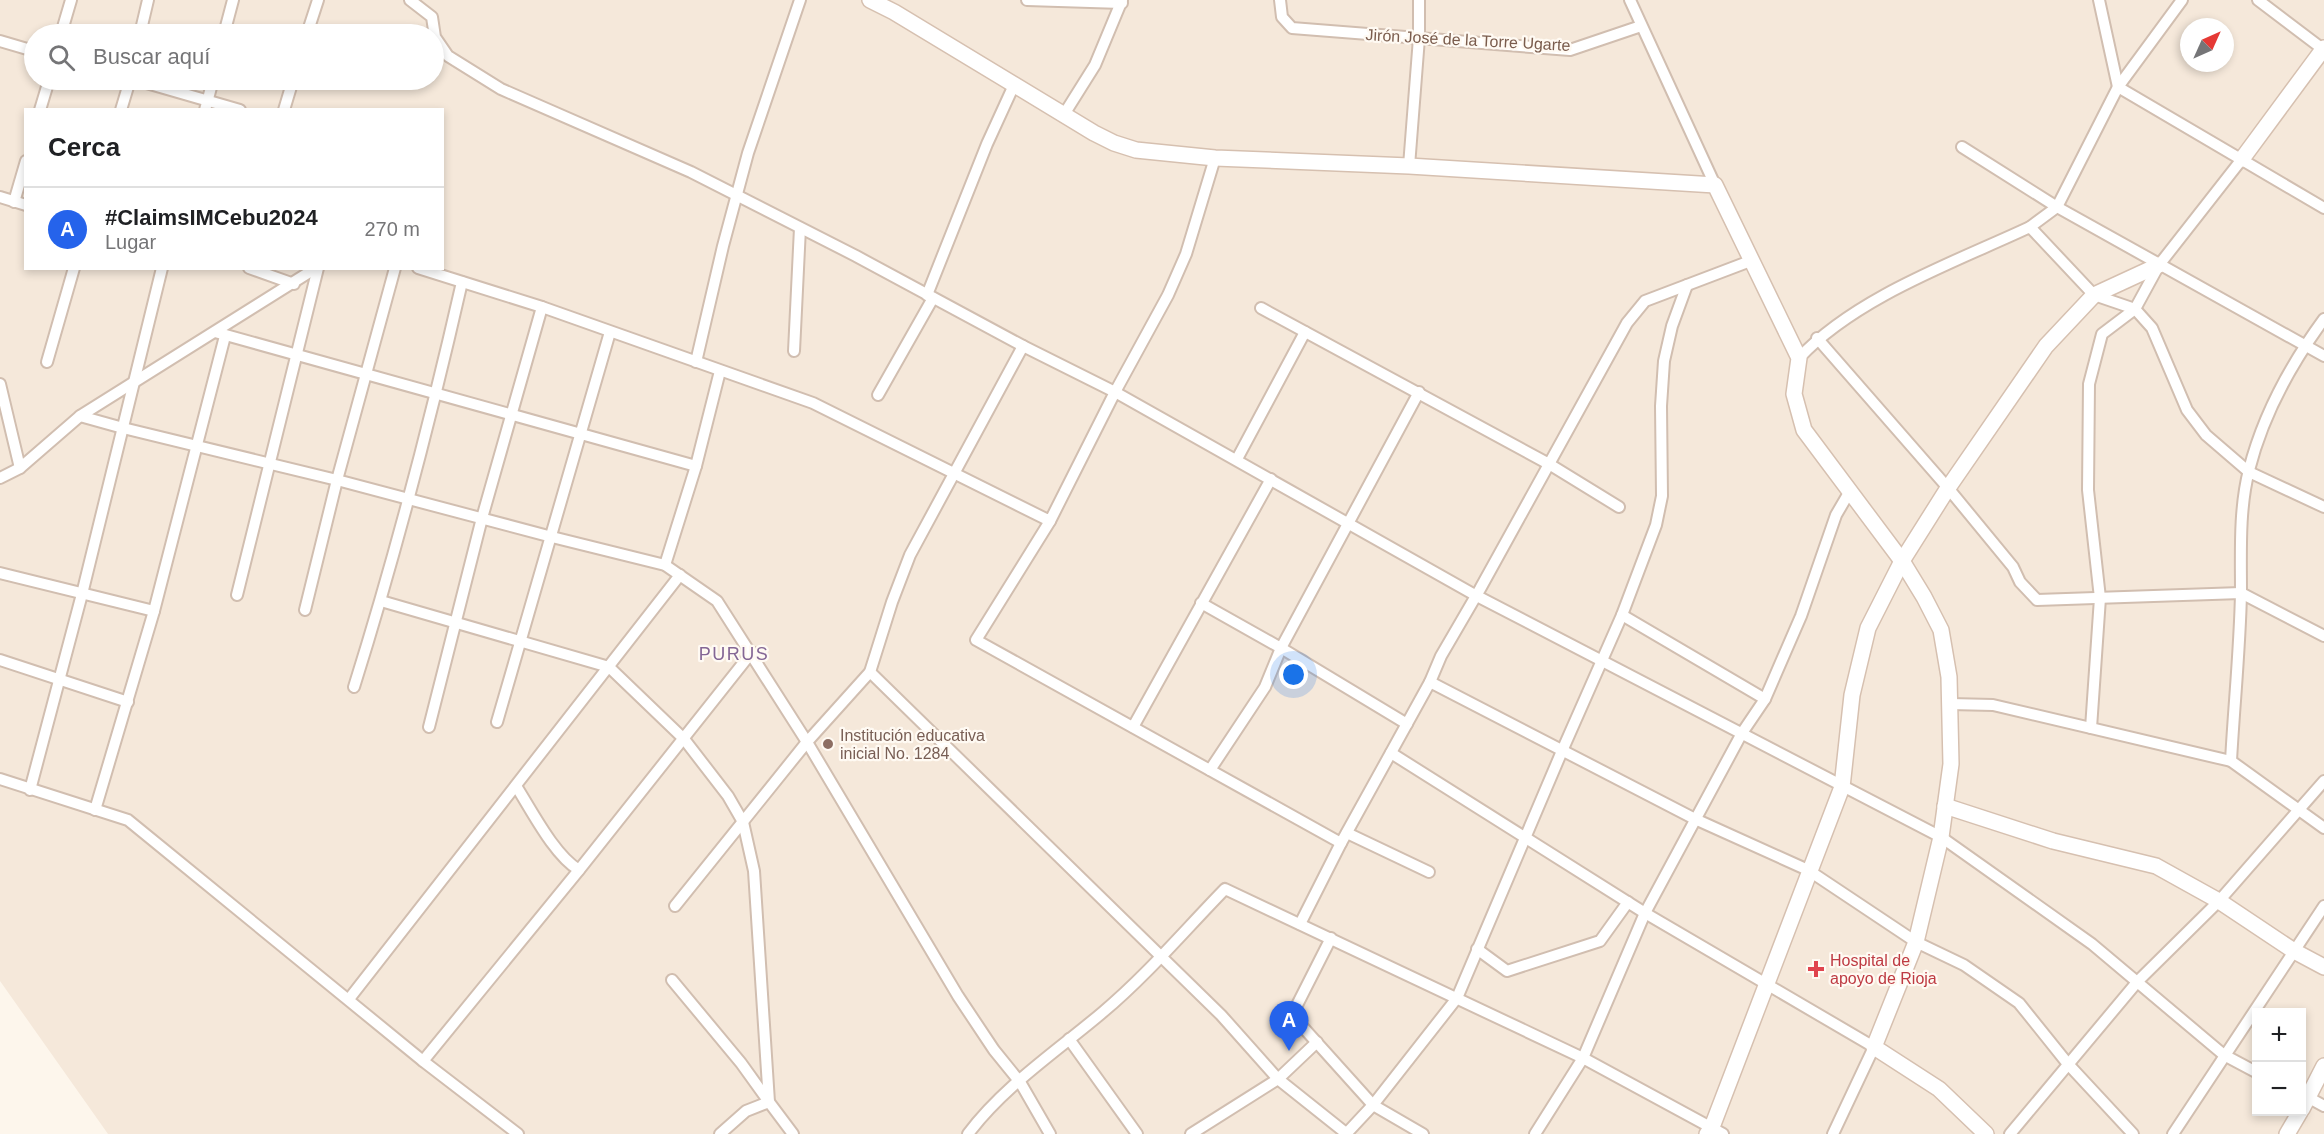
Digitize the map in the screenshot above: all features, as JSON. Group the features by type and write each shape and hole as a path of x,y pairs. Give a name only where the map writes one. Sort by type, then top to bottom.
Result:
{"street":[{"path":"64,24 71,0"},
{"path":"142,24 148,0"},
{"path":"227,24 233,0"},
{"path":"311,24 318,0"},
{"path":"410,0 432,17 433,24"},
{"path":"696,362 748,153 800,0"},
{"path":"870,0 894,12 1064,116 1114,143 1136,150 1215,158 1409,166 1715,184"},
{"path":"1027,0 1122,2 1095,65 1064,116"},
{"name":"Jirón José de la Torre Ugarte","path":"1280,0 1281,17 1292,28 1570,50 1641,26"},
{"path":"1409,166 1419,38 1419,0"},
{"path":"1630,0 1799,358 1794,394 1804,430 1902,561 1941,630 1949,677 1951,764 1941,837 1916,942 1874,1047 1833,1134"},
{"path":"2098,0 2118,87 2324,208"},
{"path":"1799,358 1817,338 1877,298 2030,227 2057,207 2118,87 2182,0"},
{"path":"2091,728 2100,598 2088,490 2089,384 2102,334 2135,309 2159,265 2324,49 2258,0"},
{"path":"0,41 24,48"},
{"path":"444,50 448,56 471,72 501,89 691,172 1115,392 1475,595 1941,837 2092,944 2224,1055 2252,1070"},
{"path":"878,395 930,296 987,144 1014,85"},
{"path":"41,108 46,90"},
{"path":"122,108 127,90"},
{"path":"164,90 206,105 226,108"},
{"path":"206,105 210,90"},
{"path":"285,108 290,90"},
{"path":"1962,147 2057,207 2324,356"},
{"path":"1215,158 1186,254 1156,320 1115,392 1050,520 976,640 1210,770 1344,838 1430,872"},
{"path":"14,202 24,168"},
{"path":"0,196 24,204"},
{"path":"2030,227 2094,295 2135,309 2152,328 2187,410 2206,435 2249,471 2324,507"},
{"path":"794,351 800,228"},
{"path":"1300,924 1344,838 1430,682 1441,656 1627,322 1646,301 1753,260"},
{"path":"968,1134 981,1117 1104,1011 1225,889 1582,1058 1714,1132 1765,985 1842,786 1852,694 1868,628 1902,561 1948,488 2046,345 2094,295 2159,265"},
{"path":"47,362 73,270"},
{"path":"30,790 82,594 162,270"},
{"path":"255,270 294,284"},
{"path":"0,478 20,468 80,416 135,381 220,334 314,270"},
{"path":"237,595 317,270"},
{"path":"305,610 337,480 394,270"},
{"path":"424,270 542,308 813,404 1050,520"},
{"path":"354,687 409,499 462,282"},
{"path":"870,672 1161,955 1221,1015 1278,1079 1346,1134 1373,1105 1457,998 1622,615 1656,525 1662,496 1661,406 1664,361 1672,326 1687,285"},
{"path":"429,727 483,518 542,308"},
{"path":"1261,308 1549,464 1620,507"},
{"path":"2231,761 2241,593 2240,541 2249,471 2264,421 2305,345 2324,319"},
{"path":"1237,459 1305,332"},
{"path":"497,722 610,333"},
{"path":"220,334 696,466"},
{"path":"95,810 154,611 196,447 220,334"},
{"path":"1817,338 1948,488 2013,567 2020,582 2037,600 2241,593 2324,636"},
{"path":"675,906 807,742 870,672 892,602 910,555 1023,346"},
{"path":"665,565 696,466 720,371"},
{"path":"0,384 20,468"},
{"path":"1210,770 1264,687 1281,648 1419,392"},
{"path":"80,416 665,565 717,601 752,652 807,742 958,996 994,1050 1020,1082 1050,1134"},
{"path":"1133,727 1271,479"},
{"path":"1535,1134 1582,1058 1645,914 1742,733 1765,699 1801,616 1836,515 1850,491"},
{"path":"0,573 154,611"},
{"path":"349,999 680,575"},
{"path":"381,601 609,667 684,739 728,795 743,822 754,871 769,1102"},
{"path":"1201,603 1407,724"},
{"path":"1622,615 1765,699"},
{"path":"423,1061 579,870 752,652"},
{"path":"0,660 128,702"},
{"path":"1430,682 1695,819 1808,870 1916,942 1964,965 2019,1003 2068,1064 2133,1134"},
{"path":"1950,704 1993,705 2231,761 2324,828"},
{"path":"1391,753 1645,914 1874,1047 1939,1089 1986,1134"},
{"path":"0,779 128,820 423,1061 518,1134"},
{"path":"2010,1134 2138,981 2219,901 2324,781"},
{"path":"516,786 550,838 571,865 579,870"},
{"path":"1945,806 2053,841 2156,866 2219,901 2294,951 2324,967"},
{"path":"1478,950 1507,971 1600,941 1628,902"},
{"path":"2173,1134 2324,906"},
{"path":"1331,938 1292,1015 1373,1105 1423,1134"},
{"path":"672,980 741,1063 793,1134"},
{"path":"1069,1039 1137,1134"},
{"path":"1191,1134 1278,1079 1317,1042"},
{"path":"2306,1098 2324,1066"},
{"path":"720,1134 746,1111 769,1102"},
{"path":"2306,1103 2324,1106"},
{"path":"2287,1134 2296,1116"}],"shaded area":[{"path":"0,0 2324,0 2324,1134 108,1134 0,981"}],"place":[{"name":"Institución educativa inicial No. 1284","path":"828,744"},
{"name":"Hospital de apoyo de Rioja","path":"1816,969"},
{"name":"#ClaimsIMCebu2024","path":"1289,1051"}],"district":[{"name":"PURUS","path":"734,654"}]}
